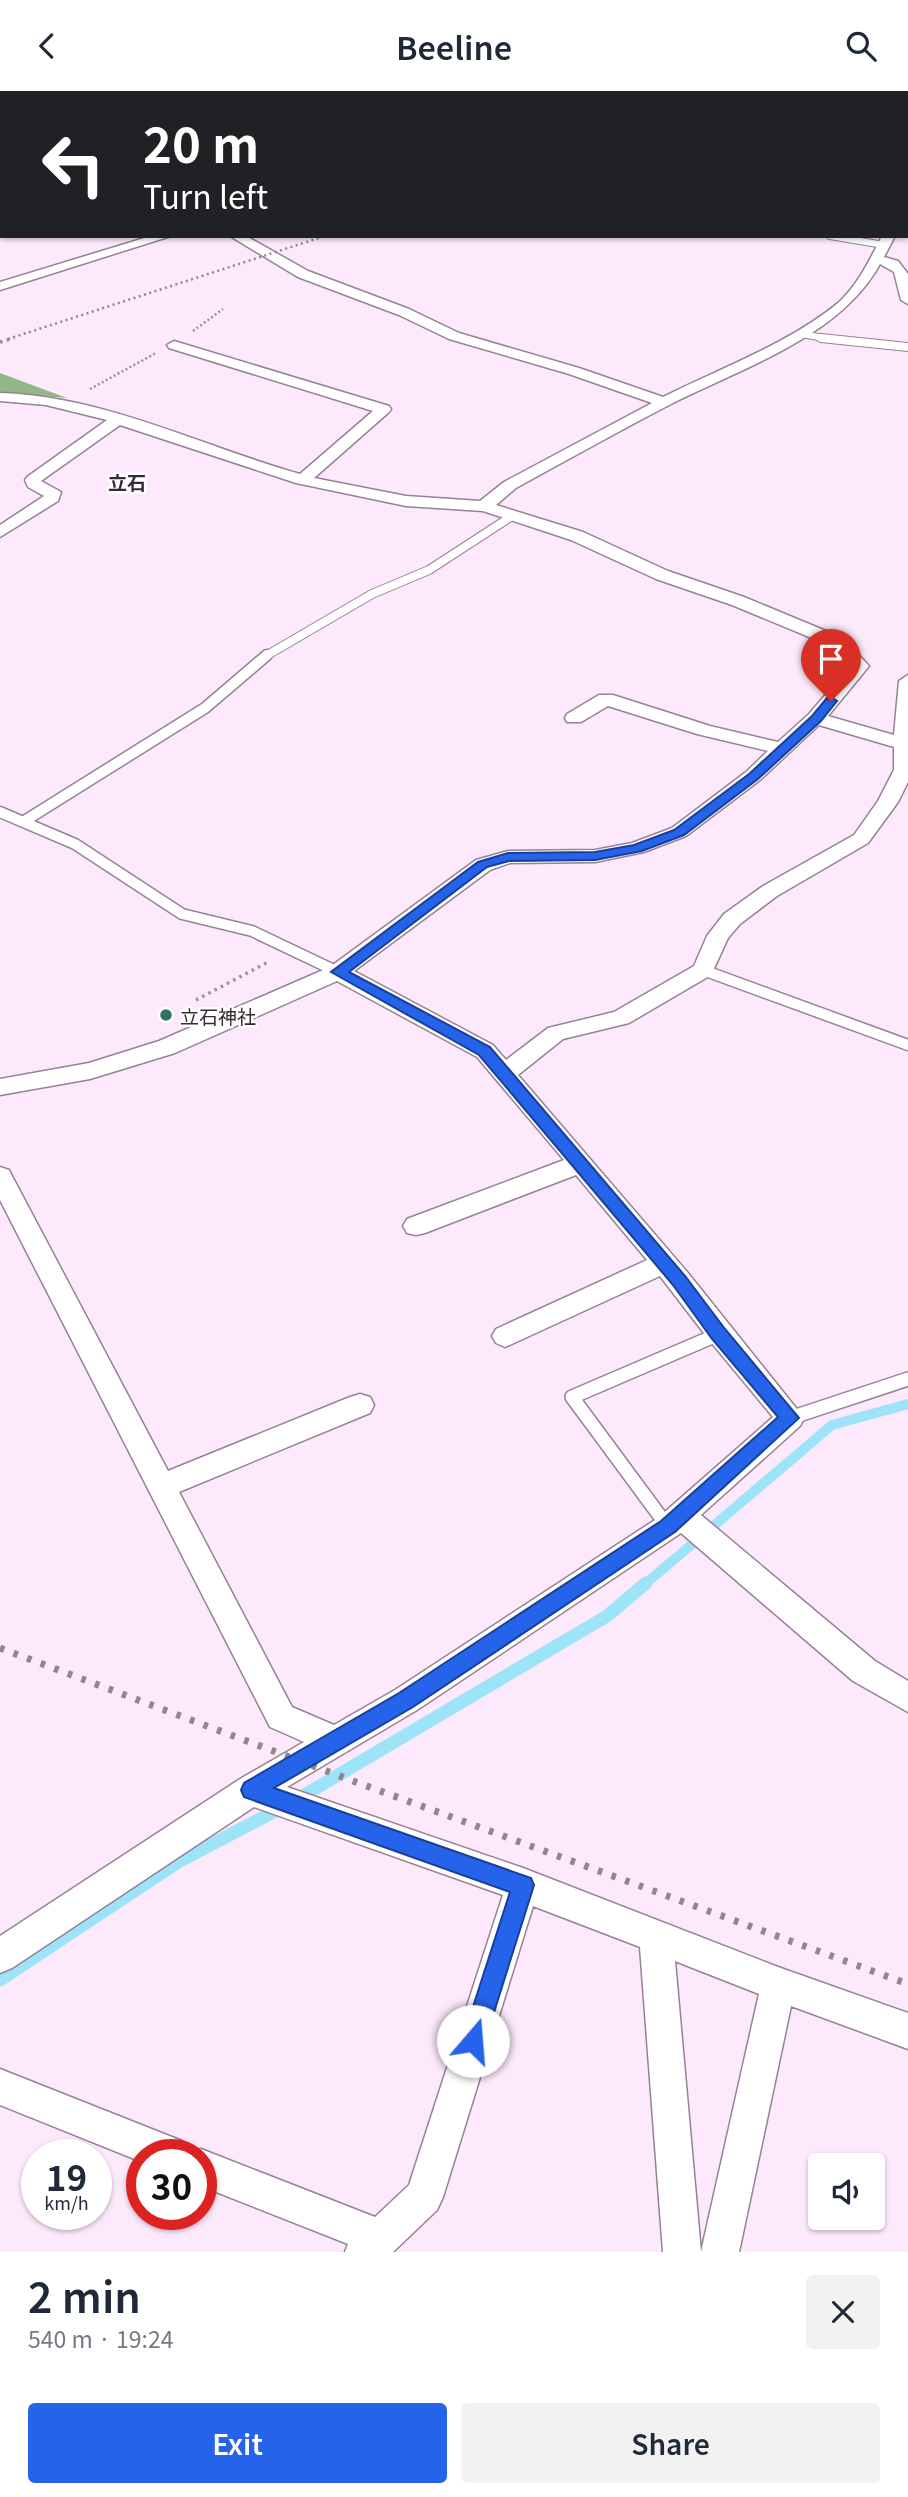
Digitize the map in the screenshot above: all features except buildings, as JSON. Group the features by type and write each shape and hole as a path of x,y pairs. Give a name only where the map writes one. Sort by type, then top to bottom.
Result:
{"street":[{"path":"0,286 157,238"},
{"path":"240,238 303,274 380,303 454,336 664,402"},
{"path":"484,506 510,485 664,402 802,334 843,305 863,283 884,247 899,267 908,300"},
{"path":"174,345 384,409 302,480"},
{"path":"0,397 30,397 65,404 302,480 362,496 484,506 577,536 662,575 738,601 837,642 860,666 816,718 753,776 679,832 637,848 595,856 508,857 483,865 338,972 167,1047 90,1071 0,1087"},
{"path":"0,532 52,498 53,492 34,484 33,480 118,419"},
{"path":"504,1074 556,1033 621,1018 703,970 718,936 733,919 770,891 861,839 888,802 904,770 908,681"},
{"path":"573,718 606,699 704,730 782,749"},
{"path":"816,718 905,744"},
{"path":"0,1956 251,1790 406,1700 675,1522 790,1418 719,1334 664,1263 485,1051 338,972"},
{"path":"416,1226 579,1164"},
{"path":"0,1176 281,1717 334,1740"},
{"path":"506,1336 664,1263"},
{"path":"161,1487 360,1405"},
{"path":"675,1522 864,1671 908,1698"},
{"path":"251,1790 523,1885 778,1984 908,2031"},
{"path":"217,2174 373,2245 424,2197 523,1885"},
{"path":"656,1937 682,2252"},
{"path":"720,2252 778,1984"},
{"path":"0,2087 131,2139"}],"lane":[{"path":"840,238 884,247"},
{"path":"802,334 847,342 908,347"},
{"path":"26,820 205,708 265,656 372,594 429,570 512,516"},
{"path":"0,812 26,820 75,844 182,915 253,931 338,972"},
{"path":"703,970 908,1045"},
{"path":"675,1522 572,1397 719,1334"},
{"path":"790,1418 908,1379"}],"path":[{"path":"65,404 174,345 223,309"},
{"path":"196,1000 291,950"}],"green space":[{"path":"0,373 67,398 0,393"}],"waterway":[{"path":"644,1585 832,1425 908,1404"},
{"path":"296,1800 607,1616 646,1583"},
{"path":"0,1980 178,1862 283,1807"}],"railway":[{"path":"8,339 319,238"},
{"path":"0,342 14,338"},
{"path":"0,1648 353,1781 908,1984"}],"place":[{"name":"立石神社","path":"166,1015"}],"district":[{"name":"立石","path":"127,481"}],"route":[{"path":"473,2041 523,1885 251,1790 406,1700 668,1527 790,1418 719,1334 679,1280 485,1051 338,972 483,865 508,857 595,856 637,848 679,832 753,776 831,701"}]}
